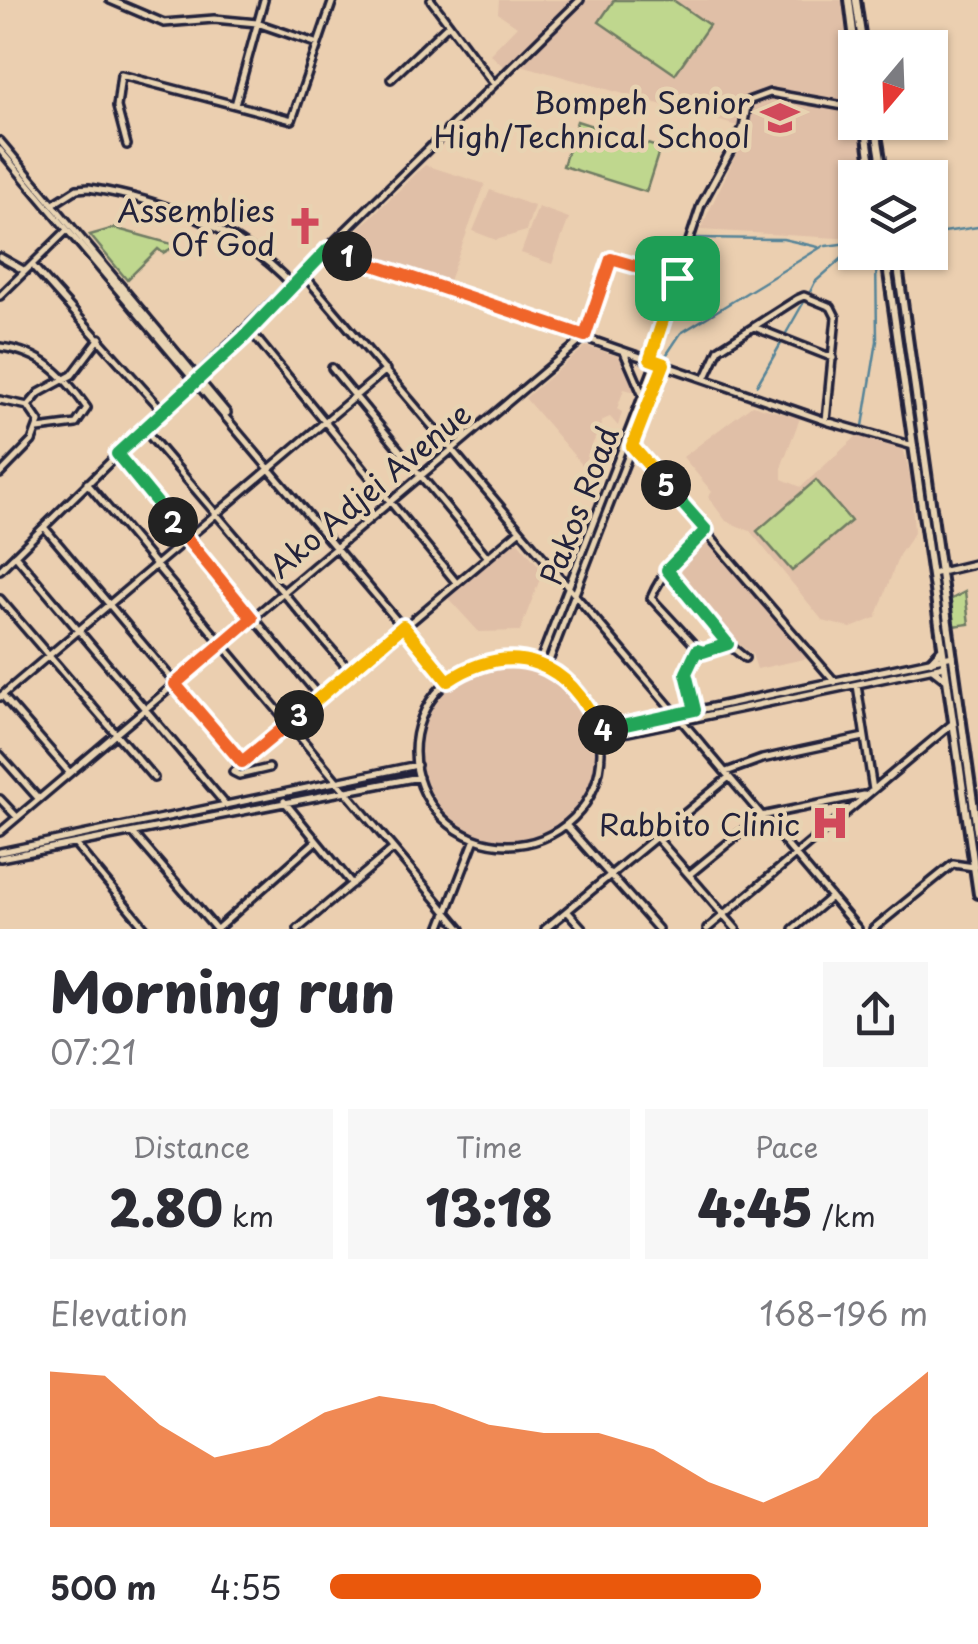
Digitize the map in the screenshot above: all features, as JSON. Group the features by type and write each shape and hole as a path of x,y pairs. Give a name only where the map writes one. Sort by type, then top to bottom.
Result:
{"main road":[{"path":"852,0 856,30"},
{"path":"888,270 943,648 978,838"},
{"path":"899,270 953,656 948,663 948,680 978,894"},
{"path":"943,648 932,665 948,680"}],"street":[{"path":"110,0 164,23 214,19 257,24 318,44"},
{"path":"235,105 264,0"},
{"path":"126,145 117,107 120,74 292,120 332,0"},
{"path":"431,0 494,84"},
{"path":"0,570 580,0"},
{"path":"391,80 448,24"},
{"name":"Pakos Road","path":"539,663 643,396 702,205 744,128 748,101 770,93 838,105"},
{"path":"0,141 196,378"},
{"path":"1,153 228,415 448,681"},
{"path":"55,203 77,189 89,188 173,210 252,246 293,286"},
{"path":"0,296 68,230"},
{"path":"328,249 826,420 913,446"},
{"path":"0,257 25,272"},
{"path":"585,336 611,259 677,278"},
{"path":"32,265 162,410"},
{"path":"304,275 858,929"},
{"path":"706,377 719,348 797,299 809,298 834,311 826,420"},
{"path":"754,327 832,358"},
{"path":"248,329 456,581"},
{"name":"Ako Adjei Avenue","path":"0,832 585,336"},
{"path":"28,406 39,393 66,378 100,338"},
{"path":"0,348 34,355 66,378 87,412 66,427 38,429 0,474"},
{"path":"622,349 643,396"},
{"name":"Pakos Road","path":"547,666 664,364"},
{"path":"332,368 487,556"},
{"path":"69,772 1,695 386,370"},
{"path":"0,400 28,406 36,416 38,429"},
{"path":"143,428 350,671"},
{"path":"632,446 835,682"},
{"path":"117,454 319,696"},
{"path":"87,484 461,929"},
{"path":"44,528 242,762"},
{"path":"269,768 235,774 242,762 319,696 520,530"},
{"path":"706,530 667,570 651,598 697,650 703,652 728,644"},
{"path":"15,555 226,805"},
{"path":"932,574 978,563"},
{"path":"667,570 728,644 745,658"},
{"path":"0,599 154,778"},
{"path":"569,610 587,610"},
{"path":"695,710 686,673 697,650"},
{"path":"483,663 547,666 570,683 588,705 599,734 596,783 584,806 566,825 522,844 475,838 444,818 419,777 420,722 448,681 483,663"},
{"path":"599,734 675,714 948,663"},
{"path":"599,734 857,686 932,665"},
{"path":"857,686 870,792"},
{"path":"707,929 953,722"},
{"path":"545,929 728,775 762,759 864,736"},
{"path":"0,756 38,798"},
{"path":"0,855 75,844 284,801 417,764"},
{"path":"0,855 226,805 419,777"},
{"path":"690,874 761,816 870,792"},
{"path":"0,799 16,817"},
{"path":"284,801 352,884"},
{"path":"566,825 658,929"},
{"path":"146,843 152,827"},
{"path":"131,832 146,843 216,929 316,841"},
{"path":"656,837 736,929"},
{"path":"440,929 475,838"},
{"path":"75,844 146,929"},
{"path":"298,929 393,850"},
{"path":"873,929 953,864 974,867"},
{"path":"792,929 831,897"},
{"path":"567,911 583,929"}],"shaded area":[{"path":"499,0 571,0 505,68 490,54 517,26 498,13"},
{"name":"Bompeh Senior High/Technical School","path":"586,0 845,0 849,30 838,30 838,140 865,140 867,160 838,160 838,238 700,230 748,129 521,65"},
{"path":"425,165 485,184 447,286 352,252 345,242"},
{"path":"490,190 534,206 526,231 496,240 473,231"},
{"path":"538,207 569,218 552,264 521,253"},
{"path":"586,346 624,358 638,382 636,392 624,389 617,409 622,412 618,426 610,417 603,420 583,466 525,398"},
{"path":"752,405 800,418 782,465 782,479 801,487 858,435 903,448 911,479 914,533 899,555 876,618 851,628 823,621 750,531 726,521 708,497 712,492 683,457"},
{"path":"515,538 543,571 520,631 479,632 447,597"},
{"path":"709,538 814,657 757,669 752,654 736,642 677,566"},
{"path":"509,664 543,671 571,690 590,718 597,752 590,786 571,814 543,833 509,840 475,833 447,814 428,786 421,752 428,718 447,690 475,671"}],"green space":[{"path":"614,0 673,0 709,25 675,74 599,22"},
{"path":"577,121 660,148 646,192 563,166"},
{"path":"114,228 179,246 181,256 172,248 163,253 158,249 127,280 90,235"},
{"path":"816,480 851,521 792,571 757,531"},
{"path":"965,592 969,624 952,626 948,601"}],"waterway":[{"path":"948,231 978,227"},
{"path":"695,238 783,239 818,247"},
{"path":"826,246 838,244"},
{"path":"665,357 681,333 823,246"},
{"path":"809,294 815,282 838,262"},
{"path":"863,426 877,341 876,270"},
{"path":"785,335 805,300"},
{"path":"757,385 783,340"}],"place":[{"name":"Bompeh Senior High/Technical School","path":"780,118"},
{"name":"Assemblies Of God","path":"305,226"},
{"name":"Rabbito Clinic","path":"830,823"}],"route":[{"path":"328,249 585,336 611,259 677,278 650,359 664,364 632,446 706,530 667,570 728,644 703,652 697,650 686,673 695,710 599,731 588,705 570,683 547,666 504,660 483,663 448,681 403,626 242,762 175,684 252,618 117,454 243,338 328,249"}]}
